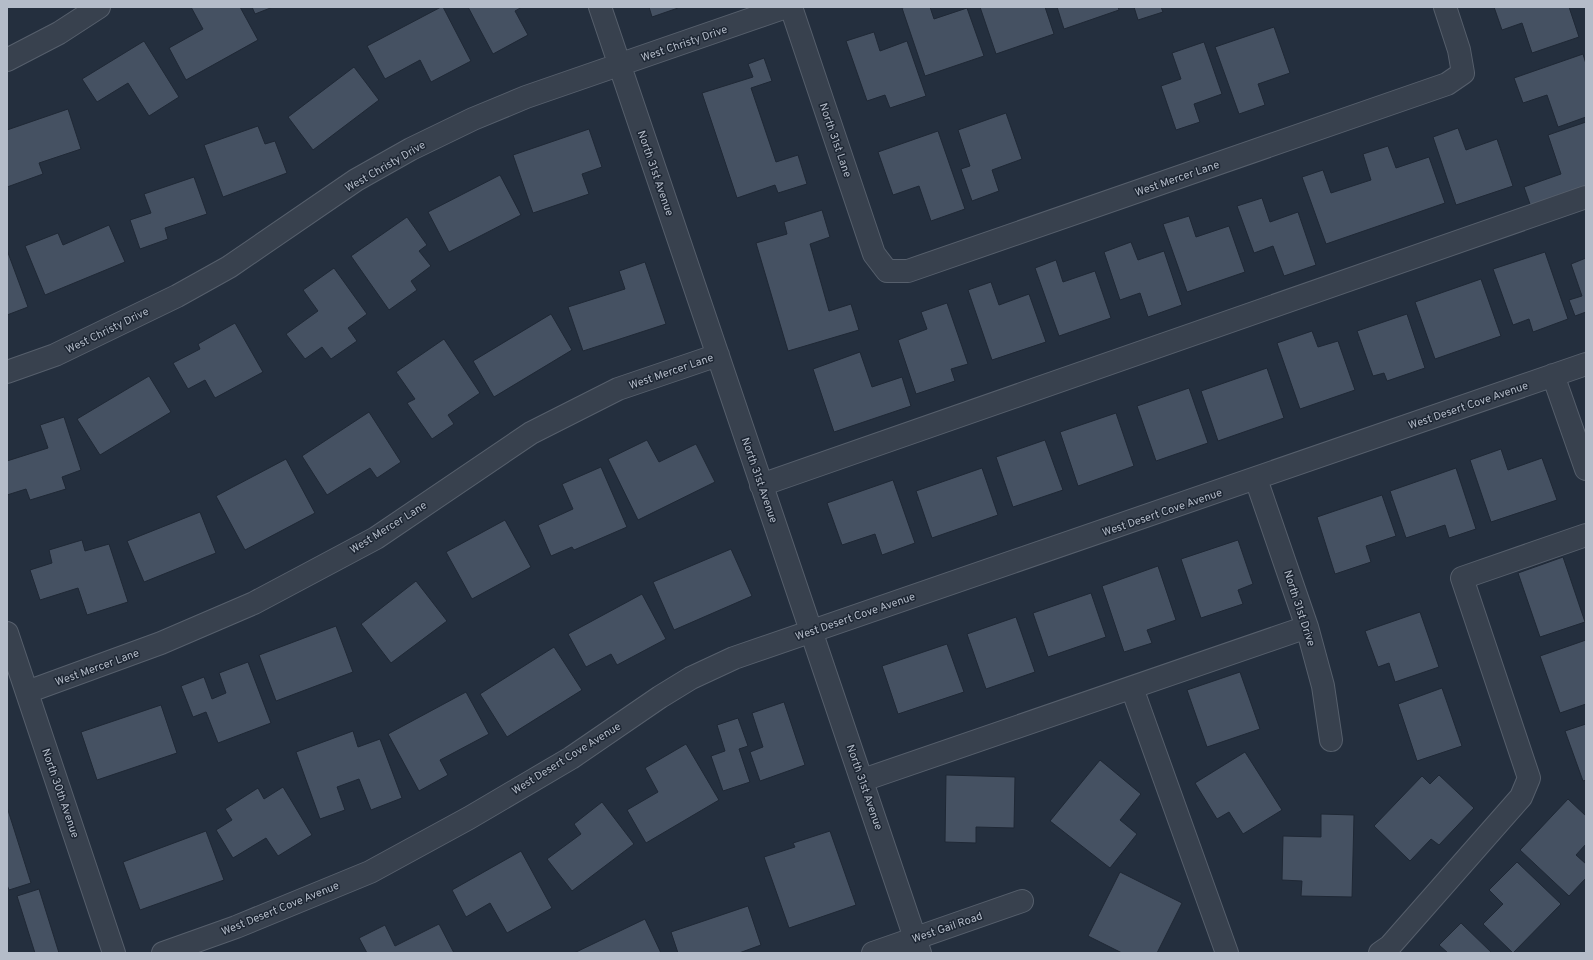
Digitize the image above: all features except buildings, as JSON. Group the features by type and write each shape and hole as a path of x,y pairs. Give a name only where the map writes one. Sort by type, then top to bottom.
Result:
{"street":[{"path":"7,60 59,33 99,7"},
{"name":"North 31st Avenue","path":"600,7 918,946"},
{"name":"West Christy Drive","path":"7,372 55,355 177,296 229,267 356,180 411,149 526,97 786,7"},
{"name":"North 31st Lane","path":"791,7 874,254 886,271"},
{"name":"West Mercer Lane","path":"886,271 908,271 1447,84 1463,73 1460,50 1445,7"},
{"path":"761,485 1586,197"},
{"name":"West Mercer Lane","path":"27,692 161,643 254,603 376,538 531,433 618,389 718,355"},
{"name":"West Desert Cove Avenue","path":"163,953 236,927 370,872 469,818 571,758 660,697 691,678 734,658 1586,364"},
{"path":"1553,375 1586,469"},
{"name":"North 31st Drive","path":"1256,479 1307,627 1323,686 1331,740"},
{"path":"1380,953 1390,946 1521,797 1529,778 1462,578 1586,535"},
{"path":"863,780 1307,627"},
{"name":"North 30th Avenue","path":"7,633 114,953"},
{"path":"1132,688 1227,953"},
{"name":"West Gail Road","path":"872,953 918,946 1022,901"}]}
